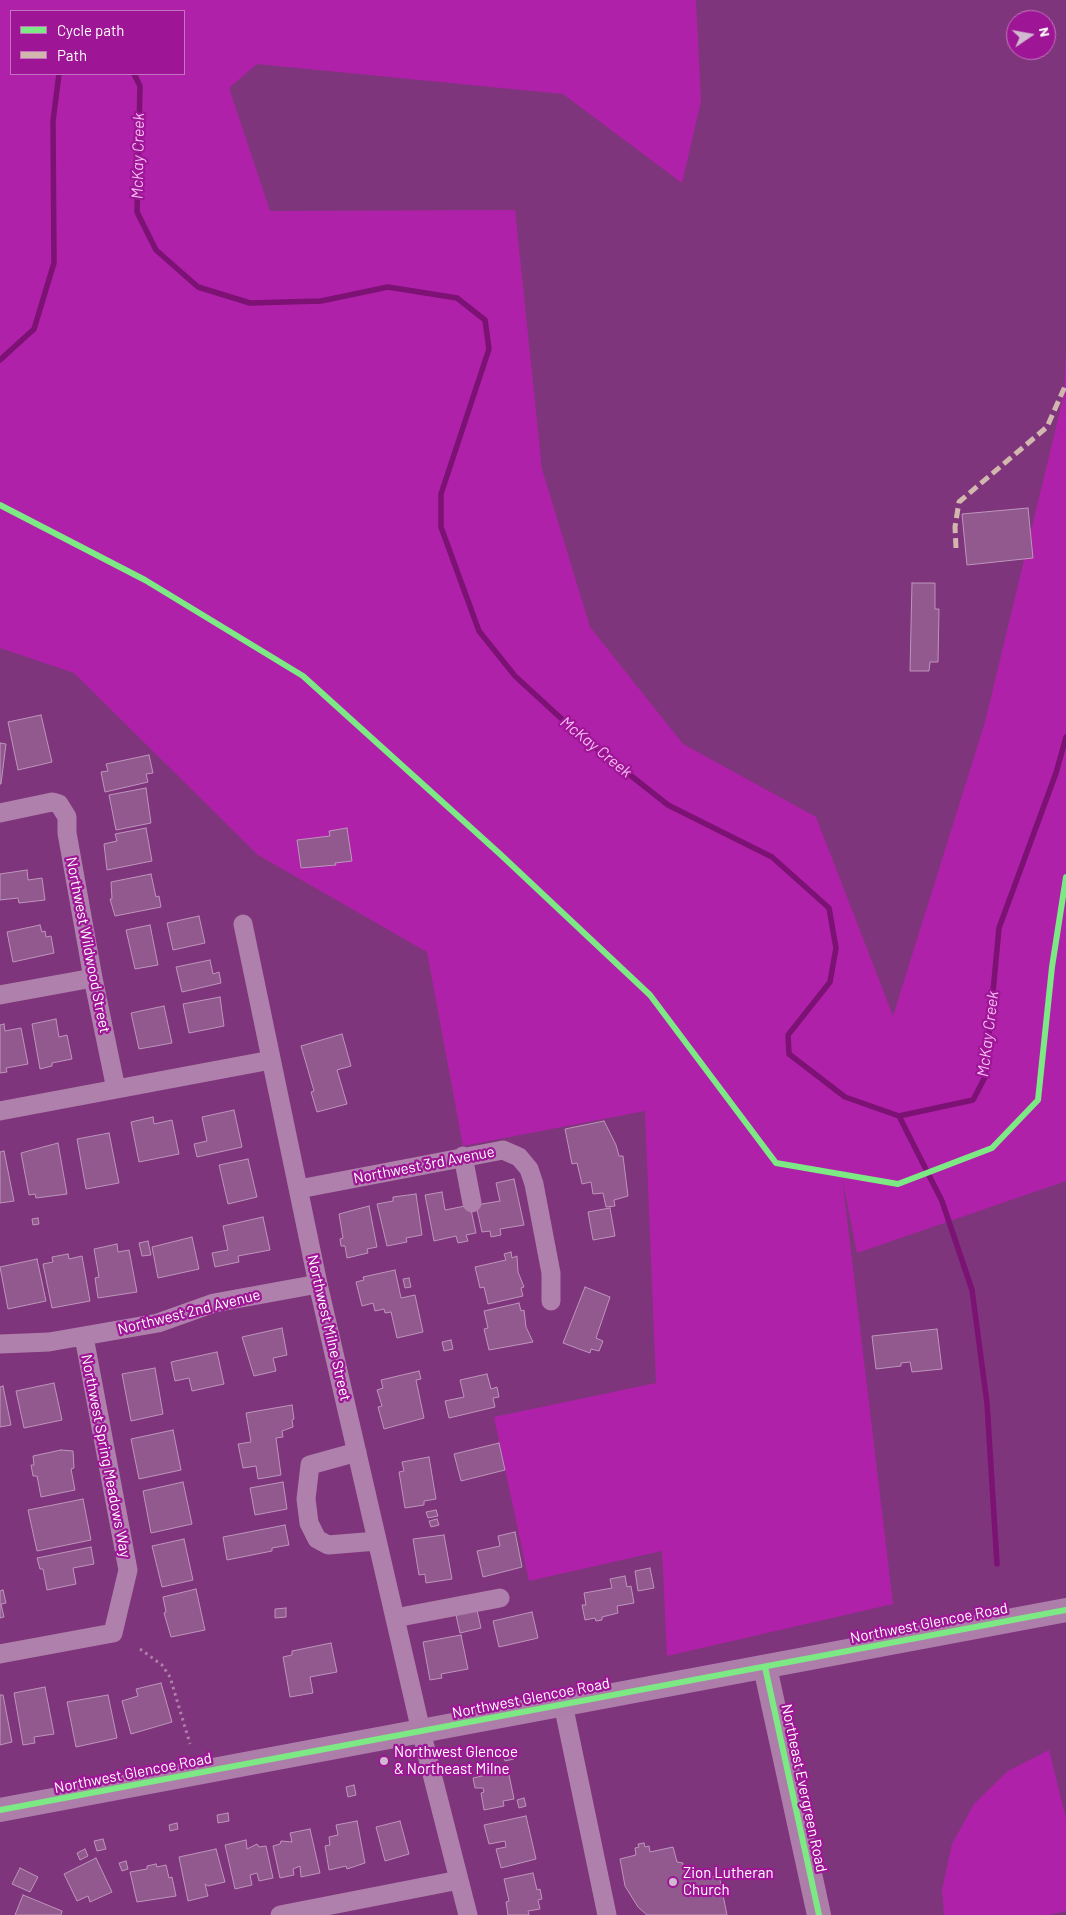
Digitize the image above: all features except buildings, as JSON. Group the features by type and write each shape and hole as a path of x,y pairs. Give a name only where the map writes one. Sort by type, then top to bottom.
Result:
{"main road":[{"name":"Northwest Glencoe Road","path":"0,1810 1066,1610"},
{"name":"Northeast Evergreen Road","path":"765,1667 819,1915"}],"street":[{"name":"Northwest Wildwood Street","path":"0,813 46,803 59,804 67,817 68,833 94,978 116,1088"},
{"name":"Northwest Milne Street","path":"243,924 318,1284 421,1732 468,1915"},
{"path":"0,995 94,978"},
{"path":"0,1111 271,1060"},
{"name":"Northwest 3rd Avenue","path":"299,1189 462,1156 504,1150 519,1157 529,1169 534,1184 551,1273 551,1301"},
{"path":"462,1156 472,1203"},
{"name":"Northwest 2nd Avenue","path":"0,1344 48,1342 84,1337 173,1319 214,1303 318,1284"},
{"name":"Northwest Spring Meadows Way","path":"0,1654 113,1633 128,1570 84,1337"},
{"path":"357,1452 310,1465 306,1499 309,1524 317,1539 328,1544 377,1541"},
{"path":"395,1618 500,1598"},
{"path":"563,1704 607,1915"},
{"path":"280,1915 459,1880"}],"path":[{"path":"140,1649 162,1665 170,1677 190,1744"}],"shaded area":[{"path":"0,0 696,0 701,101 682,183 563,94 257,64 229,88 270,211 515,210 542,469 590,627 683,744 816,817 893,1016 985,722 1064,394 1066,349 1066,1181 857,1253 842,1177 893,1604 667,1656 662,1551 529,1581 494,1417 656,1383 645,1111 463,1146 427,952 258,855 74,673 0,648"},
{"path":"1049,1750 1066,1819 1066,1911 1049,1915 944,1915 942,1890 952,1844 974,1804 1008,1771"}],"waterway":[{"name":"McKay Creek","path":"0,360 34,329 54,263 53,121 59,75"},
{"name":"McKay Creek","path":"134,75 140,86 137,212 156,250 198,287 250,303 321,301 388,287 457,298 485,320 489,349 441,494 441,527 479,631 515,676 577,733 668,805 772,857 829,908 836,948 830,982 788,1035 789,1054 845,1097 899,1116 973,1100 985,1077 999,928 1056,773 1066,737"},
{"path":"899,1116 942,1201 972,1290 987,1403 997,1564"}],"marked path":[{"path":"956,548 955,527 959,502 1047,427 1066,384"}],"cycle path":[{"path":"0,505 145,580 303,676 500,854 650,995 776,1163 898,1184 992,1148 1038,1100 1052,967 1066,877"},
{"path":"0,1810 1066,1610"},
{"path":"765,1667 819,1915"}],"place":[{"name":"Northwest Glencoe & Northeast Milne","path":"384,1761"},
{"name":"Zion Lutheran Church","path":"673,1882"}]}
